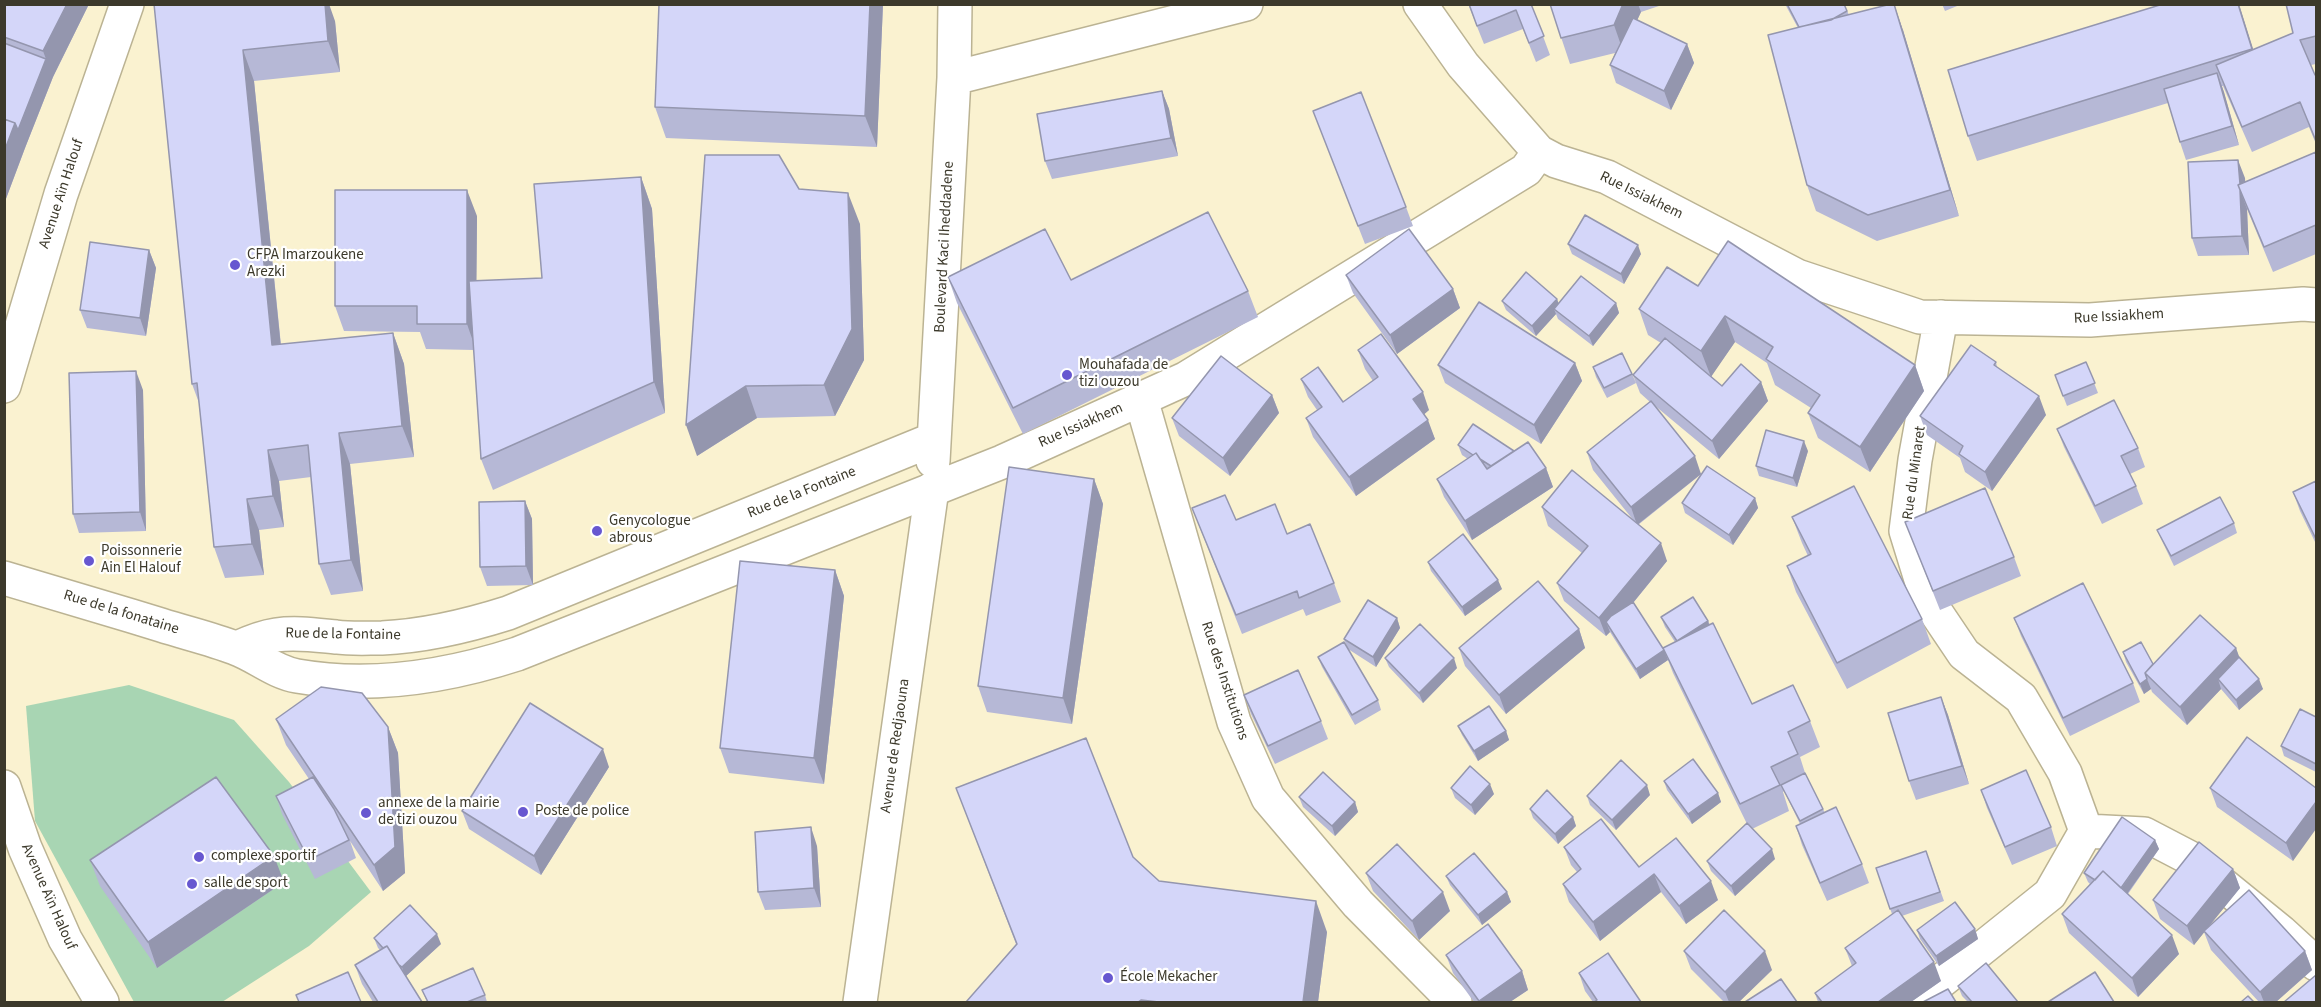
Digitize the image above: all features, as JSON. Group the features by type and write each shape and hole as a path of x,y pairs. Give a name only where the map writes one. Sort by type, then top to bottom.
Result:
{"street":[{"name":"Avenue Aïn Halouf","path":"4,386 61,194 126,4"},
{"name":"Boulevard Kaci Iheddadene","path":"932,489 956,4"},
{"path":"954,78 1246,4"},
{"path":"1420,4 1463,65 1539,152"},
{"name":"Rue Issiakhem","path":"932,489 1002,462 1185,379 1526,170 1539,152 1556,161 1607,177 1797,276 1920,317 2090,320 2316,305"},
{"name":"Rue du Minaret","path":"1941,317 1915,460 1906,531 1927,599 1964,654 2022,698 2065,773 2086,831"},
{"name":"Rue des Institutions","path":"1141,399 1234,722 1268,798 1358,904 1455,1002"},
{"name":"Rue de la Fontaine","path":"237,648 276,635 297,633 340,638 382,638 425,634 467,626 508,613 934,440"},
{"path":"237,648 275,669 296,675 340,680 386,681 474,668 528,650 932,489"},
{"name":"Avenue de Redjaouna","path":"860,1002 932,489"},
{"name":"Rue de la fonataine","path":"4,578 237,648"},
{"name":"Avenue Aïn Halouf","path":"4,787 25,848 65,939 102,1002"},
{"path":"1915,1002 2050,894 2086,831 2144,834 2190,858 2282,932 2316,964"}],"green space":[{"name":"complexe sportif","path":"129,685 234,720 289,782 371,892 309,946 222,1002 134,1002 35,821 26,706"}],"building":[{"path":"4,4 67,4 43,51 4,37"},
{"path":"154,4 325,4 328,41 243,50 272,345 393,333 402,426 339,433 351,560 319,564 308,445 268,450 273,496 247,499 252,544 214,547 197,383 192,384"},
{"path":"659,4 870,4 865,116 655,107"},
{"path":"1469,4 1531,4 1544,36 1529,43 1516,10 1477,26"},
{"path":"1550,4 1623,4 1614,25 1561,38"},
{"path":"1787,4 1844,4 1847,11 1831,20 1799,27"},
{"path":"1894,4 1950,190 1868,215 1807,185 1768,35"},
{"path":"2163,4 2238,4 2252,49 1968,136 1948,70"},
{"path":"2286,4 2316,4 2316,36 2300,40 2316,74 2316,141 2300,102 2242,127 2216,65 2293,33"},
{"path":"1633,18 1687,44 1664,91 1610,65"},
{"path":"4,43 46,59 18,130 15,123 4,119"},
{"path":"2217,73 2232,126 2180,142 2164,89"},
{"path":"1162,91 1171,138 1045,161 1037,114"},
{"path":"1361,92 1406,207 1358,226 1313,111"},
{"path":"4,119 15,123 4,152"},
{"path":"2316,152 2316,225 2264,247 2238,185"},
{"path":"705,155 779,155 799,189 848,193 852,329 824,385 746,386 686,425"},
{"path":"2238,160 2242,236 2192,238 2188,162"},
{"path":"641,177 654,382 481,459 469,281 542,278 534,184"},
{"path":"335,190 467,190 467,324 417,324 417,306 335,306"},
{"name":"Mouhafada de tizi ouzou","path":"1208,212 1248,291 1013,408 948,277 1045,229 1071,280"},
{"path":"1585,215 1638,245 1621,274 1568,244"},
{"path":"1409,229 1453,289 1390,335 1346,275"},
{"path":"1728,241 1915,365 1860,447 1808,413 1820,395 1766,359 1773,347 1725,316 1701,351 1639,309 1667,267 1698,286"},
{"path":"90,242 149,250 140,318 80,310"},
{"path":"1526,272 1557,299 1532,326 1502,301"},
{"path":"1581,276 1616,303 1589,336 1554,309"},
{"path":"1479,302 1575,363 1534,425 1438,365"},
{"path":"1381,334 1423,392 1413,399 1428,420 1349,477 1306,418 1322,407 1301,379 1318,367 1343,402 1378,377 1358,350"},
{"path":"1665,338 1722,386 1741,364 1761,382 1712,441 1633,375"},
{"path":"1971,345 1996,362 1994,365 2039,396 1985,472 1959,454 1963,446 1920,416"},
{"path":"1622,353 1632,374 1604,388 1593,367"},
{"path":"1221,356 1272,395 1223,458 1172,418"},
{"path":"2086,362 2095,383 2063,396 2055,375"},
{"path":"136,371 140,512 73,514 69,373"},
{"path":"2114,400 2138,448 2121,456 2136,486 2095,506 2057,429"},
{"path":"1651,401 1695,456 1631,507 1587,452"},
{"path":"1473,424 1514,451 1491,466 1480,459 1476,453 1473,455 1458,445"},
{"path":"1766,430 1804,441 1793,478 1756,466"},
{"path":"1528,442 1546,468 1465,521 1437,479 1476,453 1487,469"},
{"path":"1707,466 1755,498 1729,535 1682,503"},
{"path":"1009,467 1094,479 1063,698 978,686"},
{"path":"1572,470 1661,543 1599,618 1557,583 1588,546 1542,507"},
{"path":"2316,481 2316,539 2293,492"},
{"path":"1854,486 1922,619 1837,663 1787,566 1811,554 1792,517"},
{"path":"1985,488 2014,557 1933,591 1905,522"},
{"path":"1225,495 1236,520 1275,504 1287,534 1310,524 1334,583 1299,598 1297,591 1236,615 1192,508"},
{"path":"2220,497 2234,523 2171,556 2157,530"},
{"path":"525,501 526,566 480,567 479,502"},
{"path":"1463,534 1498,580 1462,607 1428,562"},
{"path":"740,561 835,570 814,758 720,748"},
{"path":"1538,581 1579,629 1499,695 1459,648"},
{"path":"2083,583 2133,683 2063,718 2014,618"},
{"path":"1693,597 1708,621 1677,641 1661,617"},
{"path":"1368,600 1397,618 1373,657 1344,639"},
{"path":"1633,602 1664,650 1636,669 1606,622 1611,616"},
{"path":"2200,615 2236,648 2180,707 2145,673"},
{"path":"1713,623 1752,704 1793,685 1810,721 1788,732 1798,754 1771,767 1780,785 1740,804 1663,648"},
{"path":"1420,624 1454,658 1419,693 1385,658"},
{"path":"1344,642 1378,700 1352,715 1318,657"},
{"path":"2141,642 2153,664 2145,673 2147,679 2140,684 2123,652"},
{"path":"2239,657 2259,679 2236,700 2218,679"},
{"path":"1298,670 1321,721 1268,746 1244,695"},
{"name":"annexe de la mairie de tizi ouzou","path":"321,687 362,693 388,727 395,847 374,865 276,719"},
{"path":"1941,697 1962,766 1909,781 1888,713"},
{"path":"530,703 603,749 534,856 462,811"},
{"path":"1489,706 1506,731 1474,751 1458,726"},
{"path":"2300,709 2316,717 2316,764 2281,746"},
{"path":"2247,737 2316,788 2316,802 2286,843 2210,788"},
{"path":"1086,738 1133,857 1159,881 1316,901 1303,1002 1141,1000 1138,1002 966,1002 1017,944 956,788"},
{"path":"1693,759 1718,793 1688,814 1664,781"},
{"path":"1621,760 1647,785 1612,820 1587,796"},
{"path":"1470,766 1490,784 1471,805 1451,788"},
{"path":"2026,770 2051,827 2005,847 1981,790"},
{"path":"1323,772 1355,802 1332,826 1299,797"},
{"path":"1805,773 1823,809 1800,821 1781,785"},
{"name":"salle de sport","path":"216,777 274,856 148,942 90,860"},
{"path":"313,777 334,809 349,840 309,860 276,796"},
{"path":"1547,790 1573,817 1555,834 1530,809"},
{"path":"1836,807 1862,864 1820,883 1796,826"},
{"path":"2122,817 2155,840 2121,888 2103,871 2095,880 2084,873"},
{"path":"1601,819 1639,867 1676,838 1711,881 1679,906 1654,874 1593,922 1563,884 1581,869 1564,847"},
{"path":"1747,823 1772,849 1731,886 1707,861"},
{"path":"811,827 814,888 758,892 755,832"},
{"path":"2199,842 2233,869 2187,926 2153,900"},
{"path":"1397,844 1443,892 1412,921 1366,873"},
{"path":"1926,851 1940,892 1890,909 1876,868"},
{"path":"1474,853 1507,892 1478,915 1446,876"},
{"path":"2103,871 2172,935 2132,978 2062,914"},
{"path":"2249,890 2305,951 2260,992 2204,931"},
{"path":"1955,902 1975,929 1936,956 1917,930"},
{"path":"410,905 437,934 402,967 387,946 383,948 374,938"},
{"path":"1724,910 1765,951 1725,992 1684,951"},
{"path":"1898,910 1934,962 1878,1002 1822,1002 1815,993 1856,963 1845,948"},
{"path":"1488,924 1522,971 1479,1001 1446,955"},
{"path":"387,946 422,1002 378,1002 355,965"},
{"path":"1608,953 1641,1002 1594,1002 1597,1000 1579,973"},
{"path":"1986,963 2018,1002 1972,1002 1958,986"},
{"path":"473,968 485,995 467,1002 428,1002 422,990"},
{"path":"348,972 361,1002 299,1002 296,995"},
{"path":"2095,972 2114,1002 2048,1002"},
{"path":"2316,975 2316,1002 2284,1002"},
{"path":"1781,979 1797,1002 1745,1002"},
{"path":"1948,989 1956,1002 1923,1002"},
{"path":"2248,996 2254,1002 2241,1002"}],"place":[{"name":"CFPA Imarzoukene Arezki","path":"235,265"},
{"name":"Mouhafada de tizi ouzou","path":"1067,375"},
{"name":"Genycologue abrous","path":"597,531"},
{"name":"Poissonnerie Ain El Halouf","path":"89,561"},
{"name":"Poste de police","path":"523,812"},
{"name":"annexe de la mairie de tizi ouzou","path":"366,813"},
{"name":"complexe sportif","path":"199,857"},
{"name":"salle de sport","path":"192,884"},
{"name":"École Mekacher","path":"1108,978"}]}
